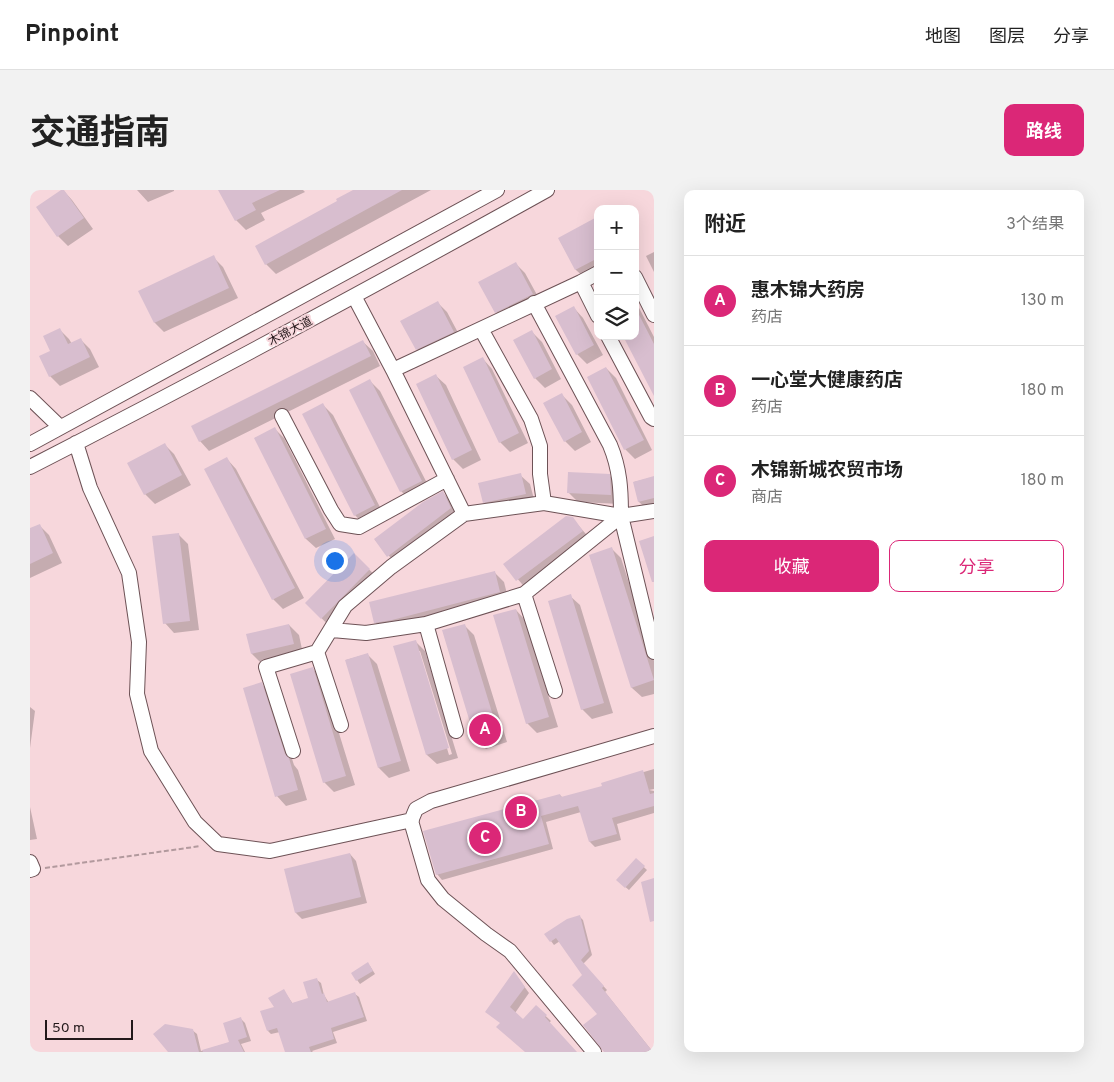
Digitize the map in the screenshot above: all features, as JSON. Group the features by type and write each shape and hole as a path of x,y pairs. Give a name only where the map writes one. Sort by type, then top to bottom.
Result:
{"street":[{"name":"木锦大道","path":"30,444 497,190"},
{"name":"木锦大道","path":"30,467 354,296 547,190"},
{"path":"393,370 594,275"},
{"path":"581,282 594,308"},
{"path":"639,285 654,315"},
{"path":"354,296 464,514"},
{"path":"534,303 610,445 617,462 621,482 621,516 654,652"},
{"path":"481,328 531,419 540,446 540,474 544,503"},
{"path":"610,340 650,417 654,419"},
{"path":"30,398 60,427"},
{"path":"282,416 340,524 359,527 447,479"},
{"path":"76,443 90,488 129,574 139,642 137,694 151,751 195,822 218,844 270,851 414,814 431,801 654,736"},
{"path":"293,751 266,667 317,652 345,606 391,566 464,514 544,503 621,516 654,511"},
{"path":"332,630 366,634 426,624 524,594 621,516"},
{"path":"524,594 555,691"},
{"path":"426,624 456,731"},
{"path":"317,652 341,724"},
{"path":"414,814 428,880 443,899 510,951 594,1052"}],"path":[{"path":"31,867 218,844"}],"building":[{"path":"61,190 64,190 84,218 57,237 36,207"},
{"path":"218,190 280,190 252,203 256,210 235,221"},
{"path":"353,190 402,190 265,265 255,246 337,201 336,199"},
{"path":"594,219 594,260 575,270 558,238"},
{"path":"214,255 229,288 154,323 138,291"},
{"path":"516,262 533,294 495,313 478,282"},
{"path":"438,301 454,332 416,350 400,321"},
{"path":"574,306 594,345 576,355 555,316"},
{"path":"639,315 654,344 654,396 625,340 639,340"},
{"path":"60,328 68,344 81,338 90,357 49,377 39,356 50,351 43,336"},
{"path":"532,330 552,369 534,379 513,340"},
{"path":"363,340 371,356 199,442 191,426"},
{"path":"483,357 519,433 499,443 463,367"},
{"path":"606,367 644,440 624,450 587,377"},
{"path":"436,374 472,450 452,460 416,384"},
{"path":"370,379 422,481 400,492 349,390"},
{"path":"562,393 582,432 564,442 543,403"},
{"path":"323,403 375,505 354,516 302,414"},
{"path":"275,427 326,529 305,539 254,438"},
{"path":"165,443 182,475 144,495 127,463"},
{"path":"227,457 295,588 272,600 204,469"},
{"path":"568,472 610,474 611,495 567,493"},
{"path":"521,473 526,494 483,503 478,483"},
{"path":"654,476 654,498 638,502 633,482"},
{"path":"443,491 451,508 387,557 374,539 423,502"},
{"path":"566,516 573,517 583,531 516,581 503,564"},
{"path":"40,524 53,553 30,564 30,528"},
{"path":"179,533 190,621 163,624 152,536"},
{"path":"654,536 654,582 652,582 639,541"},
{"path":"612,547 654,680 631,688 589,555"},
{"path":"354,553 370,569 321,619 305,603"},
{"path":"495,571 500,592 374,623 369,602"},
{"path":"571,594 604,703 581,710 548,601"},
{"path":"516,609 549,717 526,724 493,615"},
{"path":"289,624 294,644 251,654 246,634"},
{"path":"465,624 498,732 475,739 442,630"},
{"path":"416,640 449,748 426,755 393,646"},
{"path":"368,653 401,761 378,768 345,660"},
{"path":"313,667 346,776 323,783 290,674"},
{"path":"262,682 285,754 289,758 298,790 275,797 243,688"},
{"path":"643,770 650,794 654,793 654,806 612,818 617,834 589,842 578,806 541,816 549,844 436,875 423,831 560,794 561,797 602,786 601,783"},
{"path":"350,853 361,897 295,913 284,869"},
{"path":"636,858 645,866 625,888 616,880"},
{"path":"654,878 654,921 650,922 641,882"},
{"path":"580,915 589,951 581,960 604,986 602,988 653,1052 604,1052 583,1025 597,1014 572,985 582,975 556,938 550,942 544,934 567,919"},
{"path":"368,962 373,971 356,981 351,973"},
{"path":"514,971 525,987 510,1007 523,1019 536,1005 547,1015 545,1017 577,1052 525,1052 496,1027 500,1023 485,1012"},
{"path":"317,978 322,994 324,993 327,1002 355,992 364,1017 331,1028 334,1039 309,1047 311,1052 285,1052 277,1028 267,1031 260,1011 274,1007 268,998 284,989 292,1003 308,998 303,982"},
{"path":"241,1017 247,1037 238,1040 244,1052 203,1052 202,1050 229,1042 223,1023"},
{"path":"165,1024 193,1029 199,1052 168,1052 153,1034"}],"place":[{"name":"惠木锦大药房","path":"485,730"},
{"name":"一心堂大健康药店","path":"521,812"},
{"name":"木锦新城农贸市场","path":"485,838"}]}
